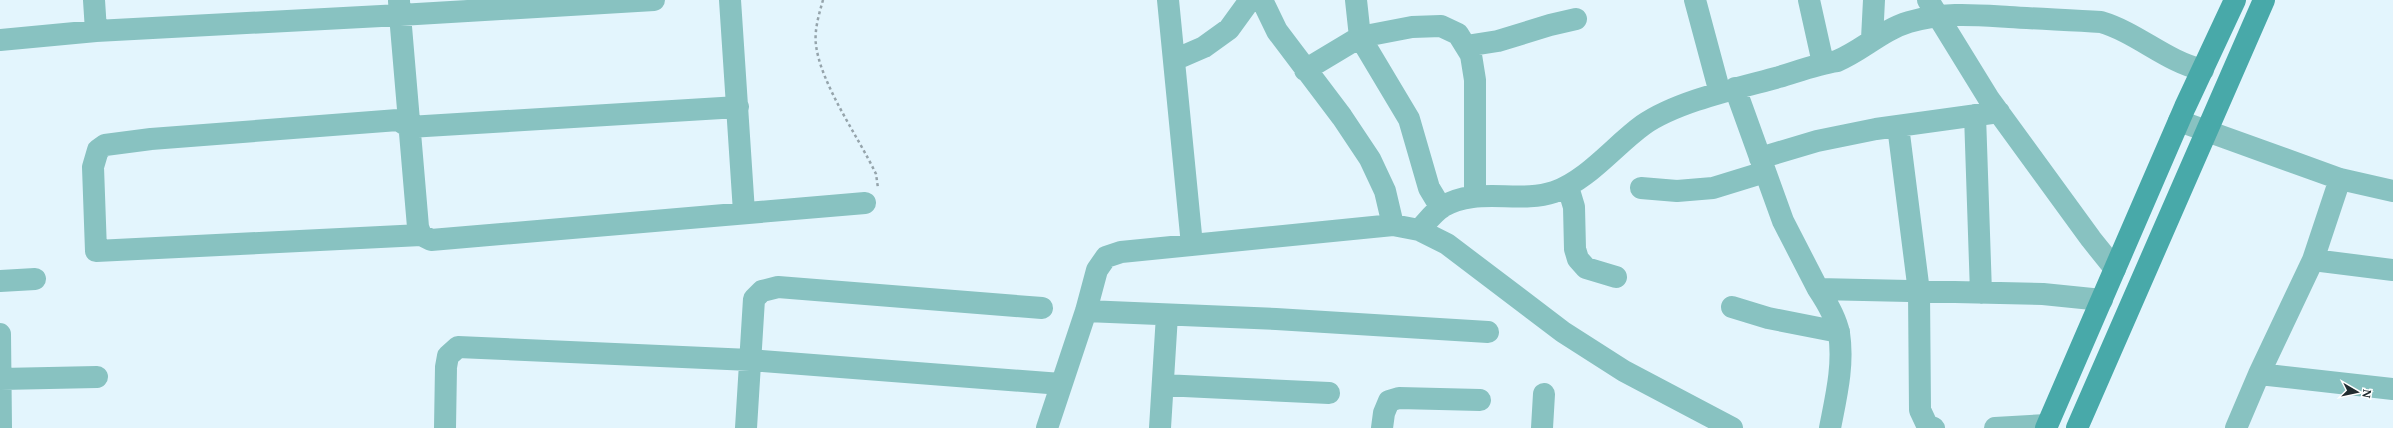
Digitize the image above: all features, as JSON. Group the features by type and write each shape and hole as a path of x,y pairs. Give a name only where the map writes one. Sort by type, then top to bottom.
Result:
{"street":[{"path":"94,0 96,31"},
{"path":"0,40 399,7 654,0"},
{"path":"730,0 744,212"},
{"path":"1168,0 1192,246"},
{"path":"1174,60 1204,47 1229,29 1250,0"},
{"path":"1262,0 1278,31 1305,70 1342,117 1370,159 1385,191 1393,225"},
{"path":"1356,0 1360,37 1409,119 1429,188 1441,208"},
{"path":"1695,0 1727,91 1763,165 1783,221 1827,294 1839,332 1840,375 1830,428"},
{"path":"1809,0 1823,63"},
{"path":"1872,39 1874,0"},
{"path":"1995,428 2047,427 2180,121 2235,0"},
{"path":"2077,428 2205,132 2264,0"},
{"path":"399,7 418,227 421,235"},
{"path":"1933,8 1999,112 2091,239 2115,269"},
{"path":"1419,230 1441,208 1454,201 1475,196 1526,197 1548,194 1568,187 1643,125 1663,114 1727,91 1823,63 1837,61 1852,54 1884,32 1910,22 1933,8 1968,14 2101,22 2117,27 2170,59 2203,70"},
{"path":"1466,46 1498,41 1550,24 1576,19"},
{"path":"1305,70 1360,37 1412,27 1441,26 1458,34 1471,55 1475,80 1475,196"},
{"path":"738,107 409,127 398,120 151,139 105,145 98,150 93,167 96,251 421,235 431,240 744,212 865,203"},
{"path":"1641,188 1677,191 1713,188 1817,141 1898,126 1999,112"},
{"path":"1975,115 1981,293"},
{"path":"2180,121 2205,132 2340,179 2393,191"},
{"path":"1898,126 1920,292 1920,410 1927,424 1934,428"},
{"path":"2236,428 2259,374 2313,260 2340,179"},
{"path":"1568,187 1574,208 1575,249 1578,259 1586,268 1616,277"},
{"path":"1047,428 1086,311 1097,270 1106,257 1120,252 1393,225 1419,230 1447,244 1563,332 1624,371 1732,428"},
{"path":"2313,260 2393,270"},
{"path":"0,281 35,279"},
{"path":"746,428 754,299 762,291 778,287 1042,308"},
{"path":"1827,294 1920,292 2043,294 2102,300"},
{"path":"1732,307 1768,318 1839,332"},
{"path":"1086,311 1488,332"},
{"path":"1160,428 1167,315"},
{"path":"0,334 1,428"},
{"path":"445,428 446,367 448,356 458,348 750,360 1061,384"},
{"path":"2259,374 2393,389"},
{"path":"1,379 97,377"},
{"path":"1163,385 1328,393"},
{"path":"1542,428 1544,394"},
{"path":"1382,428 1384,413 1389,401 1399,398 1480,400"}],"path":[{"path":"823,0 818,20 815,44 821,66 828,84 876,174 879,186 876,199 865,203"}]}
